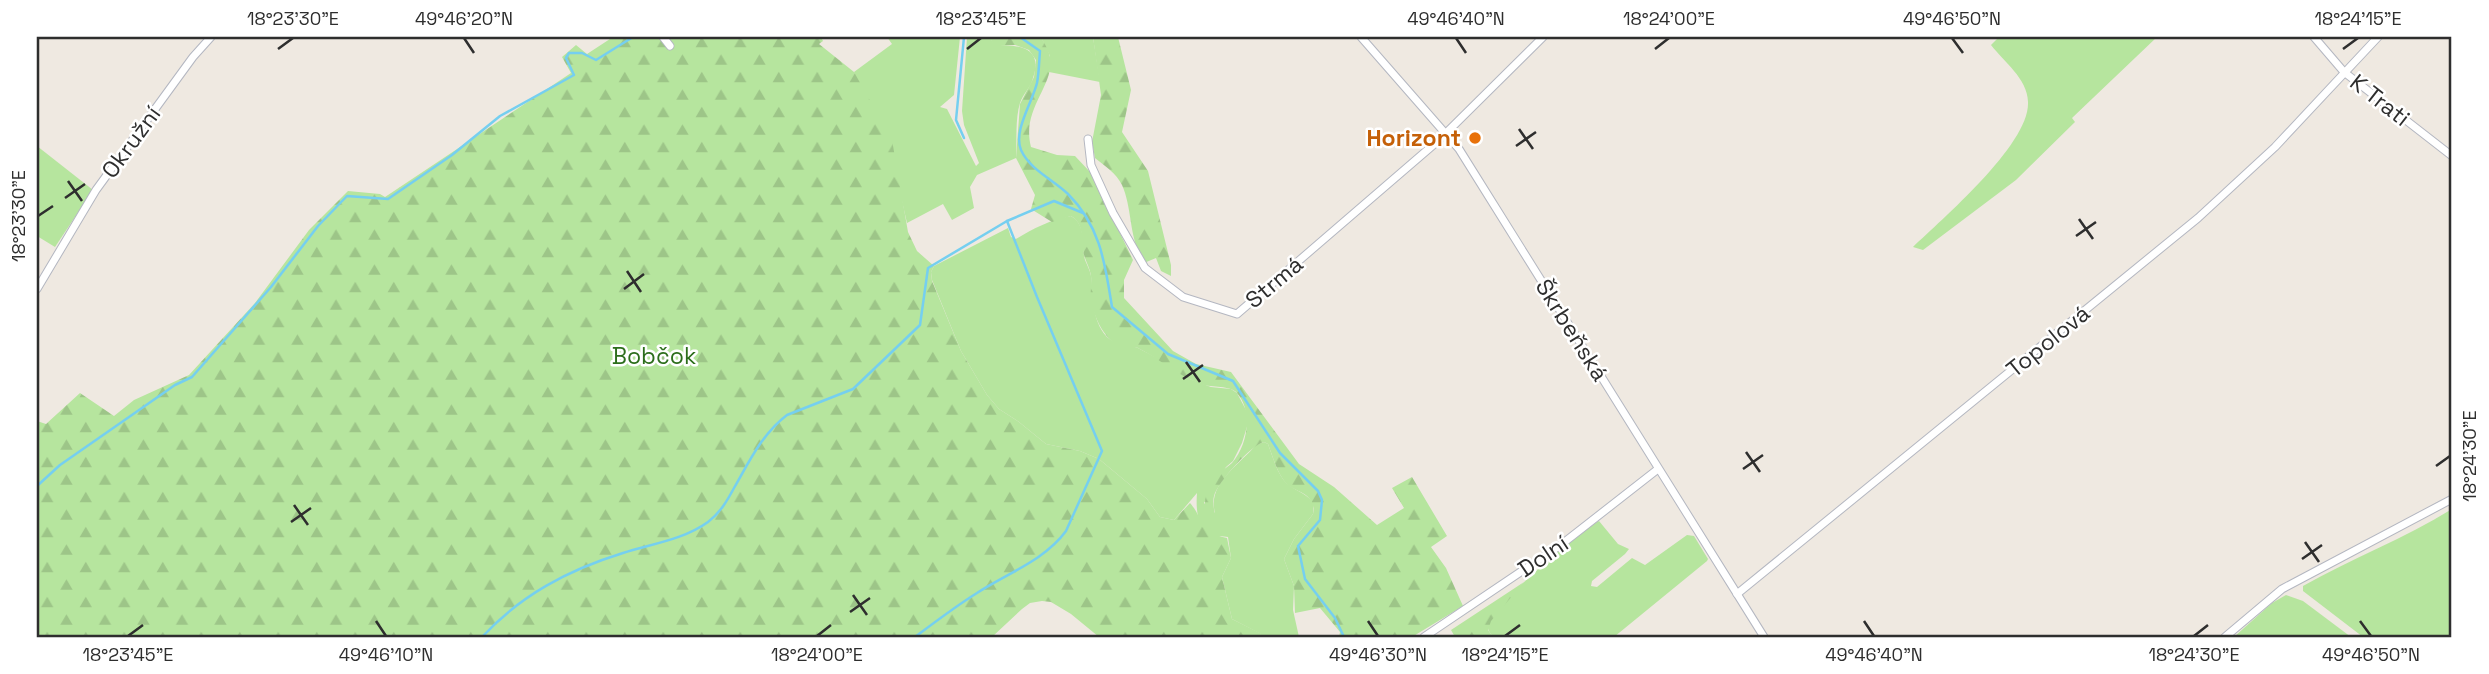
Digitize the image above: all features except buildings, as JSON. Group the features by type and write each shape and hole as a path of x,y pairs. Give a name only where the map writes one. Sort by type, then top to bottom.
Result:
{"street":[{"name":"Okružní","path":"37,289 96,190 211,37"},
{"path":"663,37 670,46"},
{"name":"Škrbeňská","path":"1361,37 1459,149 1764,637"},
{"path":"1446,133 1543,37"},
{"name":"K Trati","path":"2314,37 2344,72 2452,156"},
{"name":"Topolová","path":"1737,594 2198,218 2275,146 2378,37"},
{"name":"Strmá","path":"1088,139 1091,165 1113,213 1145,268 1183,297 1237,314 1446,133"},
{"name":"Dolní","path":"1424,637 1562,544 1658,469"},
{"path":"2225,637 2281,589 2452,499"}],"green space":[{"name":"Bobčok","path":"613,37 821,37 823,41 819,44 854,72 892,140 908,232 917,251 934,266 931,272 932,281 961,351 987,395 999,409 1046,444 1080,451 1099,459 1147,499 1160,517 1174,520 1190,503 1205,529 1227,538 1231,558 1222,577 1232,619 1262,634 1256,637 1099,637 1071,614 1051,602 1042,601 1030,603 992,637 37,637 37,421 46,424 80,393 114,416 134,400 189,375 255,303 309,230 348,191 380,194 385,197 571,73 562,57 576,45 587,54"},
{"path":"887,37 960,37 954,95 940,107 947,109 976,166 979,163 964,125 962,111 967,37 990,37 994,45 1019,47 1032,53 1035,59 1032,81 1018,109 1016,158 977,175 970,187 974,208 952,220 943,204 907,223 899,188 854,72 892,44"},
{"path":"990,37 1041,37 1050,57 1050,68 1030,121 1031,147 1057,155 1075,156 1091,173 1133,260 1124,280 1124,298 1173,351 1196,364 1231,372 1299,464 1334,487 1377,525 1404,508 1392,488 1412,477 1447,536 1431,547 1446,568 1463,606 1412,637 1339,637 1340,632 1320,608 1295,613 1294,586 1284,559 1294,539 1313,514 1314,508 1307,496 1285,482 1268,444 1264,442 1244,457 1222,482 1214,496 1215,519 1211,520 1205,508 1208,489 1232,463 1245,438 1247,418 1242,400 1234,390 1193,381 1136,347 1132,352 1123,349 1104,332 1093,307 1091,276 1078,223 1071,216 1052,222 1031,209 1035,195 1016,158 1020,104 1034,77 1036,60 1029,50 1015,45 993,45"},
{"path":"1041,37 1093,37 1100,82 1049,72 1050,56"},
{"path":"1093,37 1118,37 1131,90 1122,132 1148,171 1171,265 1171,276 1161,271 1156,258 1144,263 1135,243 1122,185 1113,173 1095,158 1092,142 1101,95"},
{"path":"1999,37 2157,37 2072,118 2075,122 2016,180 1923,250 1913,247 1982,180 2015,138 2025,119 2028,102 2024,85 1991,45"},
{"path":"37,146 93,190 55,247 37,236"},
{"path":"1071,216 1081,230 1096,316 1107,337 1132,349 1136,347 1187,378 1211,387 1231,389 1237,393 1246,410 1249,420 1242,443 1204,503 1215,513 1214,503 1220,484 1256,445 1264,442 1268,444 1282,478 1314,504 1313,514 1294,539 1284,559 1294,586 1293,610 1299,637 1256,637 1261,634 1232,619 1222,577 1231,558 1228,537 1213,536 1202,528 1198,516 1197,493 1174,520 1160,517 1147,499 1099,459 1080,451 1046,444 999,409 987,395 961,351 932,280 931,272 934,266 1008,228 1011,237 1016,239 1049,222"},
{"path":"2452,509 2452,637 2363,637 2303,591 2303,586"},
{"path":"1599,521 1618,544 1629,549 1592,581 1591,586 1597,587 1632,558 1645,565 1687,535 1694,536 1708,559 1614,637 1493,637 1488,628 1503,604 1556,554"},
{"path":"1524,582 1491,621 1488,630 1493,637 1455,637 1451,630"},
{"path":"2286,595 2303,601 2351,637 2234,637 2272,603"}],"waterway":[{"name":"Bobčok","path":"37,486 60,465 175,385 192,377 271,287 318,226 347,196 388,199 452,155 500,116 574,75 566,58 569,53 582,53 596,60 633,37"},
{"path":"964,37 956,120 964,138"},
{"path":"1020,37 1040,51 1037,83 1019,134 1021,150 1036,169 1068,194 1088,220 1100,247 1112,307 1168,354 1233,381 1280,453 1318,491 1322,500 1320,520 1298,546 1305,579 1335,618 1344,637"},
{"path":"482,637 529,596 564,576 623,553 678,537 712,518 720,511 757,449 778,423 787,415 853,389 920,325 928,268 1007,221 1054,201 1083,213"},
{"path":"915,637 969,598 1036,558 1057,541 1066,531 1102,451 1007,221"}],"place":[{"name":"Horizont","path":"1475,138"}]}
